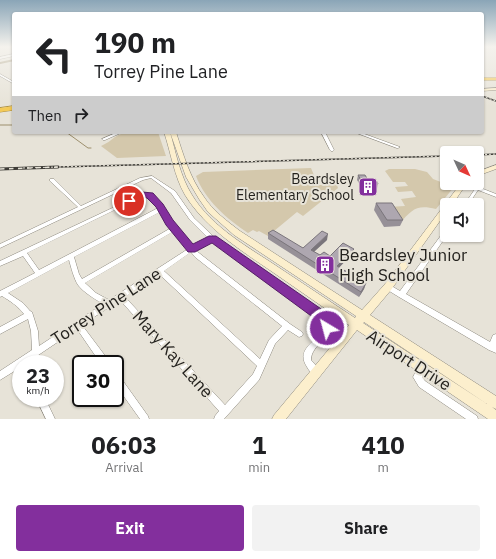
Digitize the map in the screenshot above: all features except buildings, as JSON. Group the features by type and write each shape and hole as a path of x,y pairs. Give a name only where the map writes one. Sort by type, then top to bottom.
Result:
{"highway":[{"path":"484,79 496,79"},
{"path":"484,82 496,82"},
{"path":"0,112 12,110"}],"main road":[{"path":"484,90 496,89"},
{"name":"Airport Drive","path":"168,134 185,189 206,218 232,239 359,320 496,403"},
{"name":"Airport Drive","path":"174,134 193,188 216,217 236,233 359,320 422,368 496,417"},
{"path":"484,171 496,167"},
{"path":"452,198 459,190"},
{"path":"278,419 388,287 440,215"}],"street":[{"path":"0,75 12,82"},
{"path":"104,139 116,134"},
{"path":"324,134 332,150"},
{"path":"362,134 398,147"},
{"path":"0,246 142,179 149,177 156,179 174,192 192,219 213,238 326,321 327,328 324,334 308,353 307,358 308,363 316,373"},
{"path":"52,180 81,208"},
{"path":"480,190 496,196"},
{"path":"0,264 142,195 150,195 174,229 192,249 215,270 299,334"},
{"path":"1,293 161,209"},
{"path":"80,283 174,229"},
{"name":"Torrey Pine Lane","path":"32,355 192,249 213,238"},
{"path":"401,295 440,241"},
{"path":"24,253 38,273"},
{"path":"71,256 75,274 80,283 95,296 109,304"},
{"path":"160,271 260,364"},
{"path":"388,287 494,348 496,337"},
{"path":"1,293 14,299 30,314 35,332 36,352"},
{"name":"Mary Kay Lane","path":"121,297 225,411"},
{"path":"0,331 30,314"},
{"path":"78,325 100,355"},
{"path":"218,419 256,377 260,364 272,342 287,326"},
{"path":"422,368 418,377 422,384 474,419"},
{"name":"Torrey Pine Lane","path":"0,376 12,369"},
{"path":"124,390 145,419"},
{"path":"45,407 51,419"}],"shaded area":[{"path":"159,134 166,156 117,158 101,146 119,135"},
{"path":"311,168 318,185 325,185 321,176 330,176 338,188 303,216 297,212 268,236 259,231 257,232 253,230 248,233 232,222 211,201 200,185 196,176 203,172"},
{"path":"389,169 415,169 427,172 433,179 440,182 440,190 452,190 445,198 440,198 440,204 436,209 424,207 415,209 400,223 388,207 405,206 401,199 416,197 412,191 398,192 395,187 408,186 405,182 393,182 385,171"}],"waterway":[{"path":"0,125 12,125"},
{"path":"69,134 88,148 91,148"}],"railway":[{"path":"484,97 496,101"},
{"path":"484,155 496,154"},
{"path":"56,167 440,156"},
{"path":"0,169 56,167"},
{"path":"23,168 56,167"}],"place":[{"name":"Beardsley Elementary School","path":"368,187"},
{"name":"Beardsley Junior High School","path":"325,265"}],"route":[{"path":"129,201 142,195 150,195 160,206 164,216 192,249 213,238 231,253 322,317 328,325 327,328"}]}
